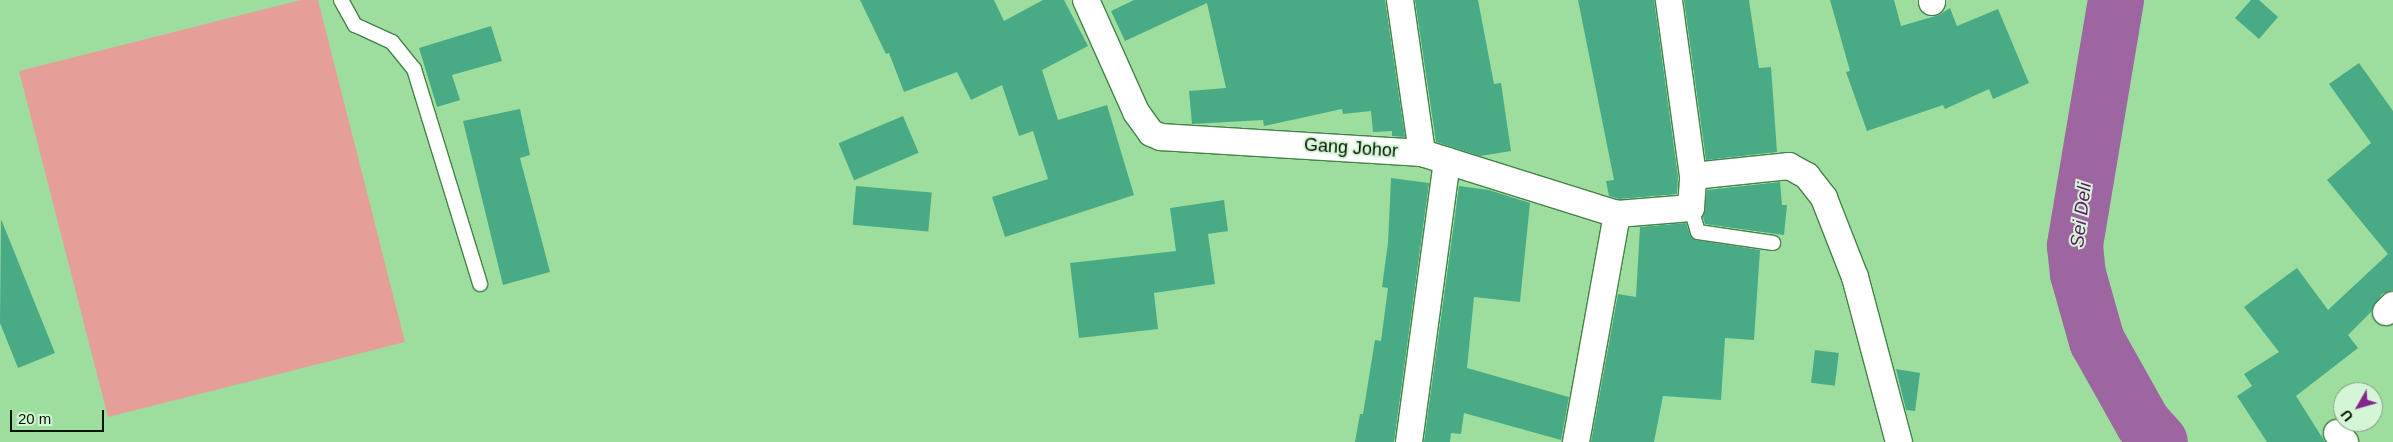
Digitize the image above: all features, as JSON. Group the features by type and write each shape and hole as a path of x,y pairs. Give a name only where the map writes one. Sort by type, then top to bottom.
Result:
{"street":[{"name":"Gang Johor","path":"1086,0 1136,112 1151,133 1161,137 1422,153 1617,214 1691,208"},
{"path":"1400,0 1422,153"},
{"path":"1669,0 1693,176 1691,208"},
{"path":"1409,442 1447,161"},
{"path":"1693,176 1789,166 1808,176 1824,198 1855,277 1898,442"},
{"path":"1576,442 1617,214"}],"lane":[{"path":"342,0 354,25 392,42 414,69 480,284"},
{"path":"1691,208 1698,232 1773,243"}],"shaded area":[{"path":"301,0 318,0 405,342 108,417 19,71"}],"building":[{"path":"860,0 994,0 1004,21 1043,0 1064,0 1088,46 1042,70 1058,120 1107,105 1134,195 1005,237 992,197 1048,179 1033,131 1019,136 1002,85 971,100 957,72 904,92 889,53 886,54"},
{"path":"1134,0 1385,0 1405,137 1392,136 1392,131 1373,132 1371,111 1343,114 1342,109 1264,126 1263,120 1192,124 1189,91 1226,88 1207,3 1125,41 1111,11"},
{"path":"1415,0 1478,0 1494,84 1501,83 1511,151 1480,156 1436,142"},
{"path":"1578,0 1654,0 1678,177 1677,194 1619,199 1609,196 1606,181 1614,180"},
{"path":"1684,0 1749,0 1759,68 1771,67 1777,152 1706,160"},
{"path":"1830,0 1894,0 1901,26 1939,15 1950,8 1957,26 1998,9 2029,83 1993,99 1989,89 1945,109 1943,105 1867,131 1846,72 1850,71"},
{"path":"2251,0 2259,0 2278,17 2259,39 2235,18"},
{"path":"491,26 502,61 452,75 460,100 437,107 419,48"},
{"path":"2359,63 2393,111 2393,290 2382,294 2371,312 2348,335 2358,348 2296,396 2325,442 2267,442 2237,396 2252,386 2244,374 2279,352 2244,307 2297,268 2328,310 2388,254 2327,180 2371,143 2329,84"},
{"path":"520,109 530,155 520,158 550,272 503,285 463,121"},
{"path":"903,116 919,153 854,180 839,143"},
{"path":"1391,178 1429,183 1394,442 1355,442 1360,414 1363,414 1375,340 1381,341 1388,288 1382,287 1388,243"},
{"path":"1780,182 1782,205 1787,205 1784,235 1705,224 1703,217 1707,190"},
{"path":"856,186 932,193 928,231 853,225"},
{"path":"1459,186 1489,190 1530,203 1520,302 1474,297 1467,368 1569,397 1561,440 1464,413 1461,434 1451,433 1450,442 1424,442"},
{"path":"1224,200 1228,231 1208,234 1215,284 1154,293 1158,329 1079,338 1070,263 1176,251 1170,208"},
{"path":"1,219 55,353 18,368 0,323"},
{"path":"1686,223 1690,235 1696,240 1760,250 1754,340 1725,338 1721,400 1663,396 1654,442 1591,442 1618,294 1636,297 1640,227"},
{"path":"1815,350 1839,353 1835,386 1811,383"},
{"path":"1896,369 1920,373 1915,411 1906,410"}],"waterway":[{"name":"Sei Deli","path":"2116,0 2075,246 2078,274 2097,341 2143,423 2160,442"}]}
